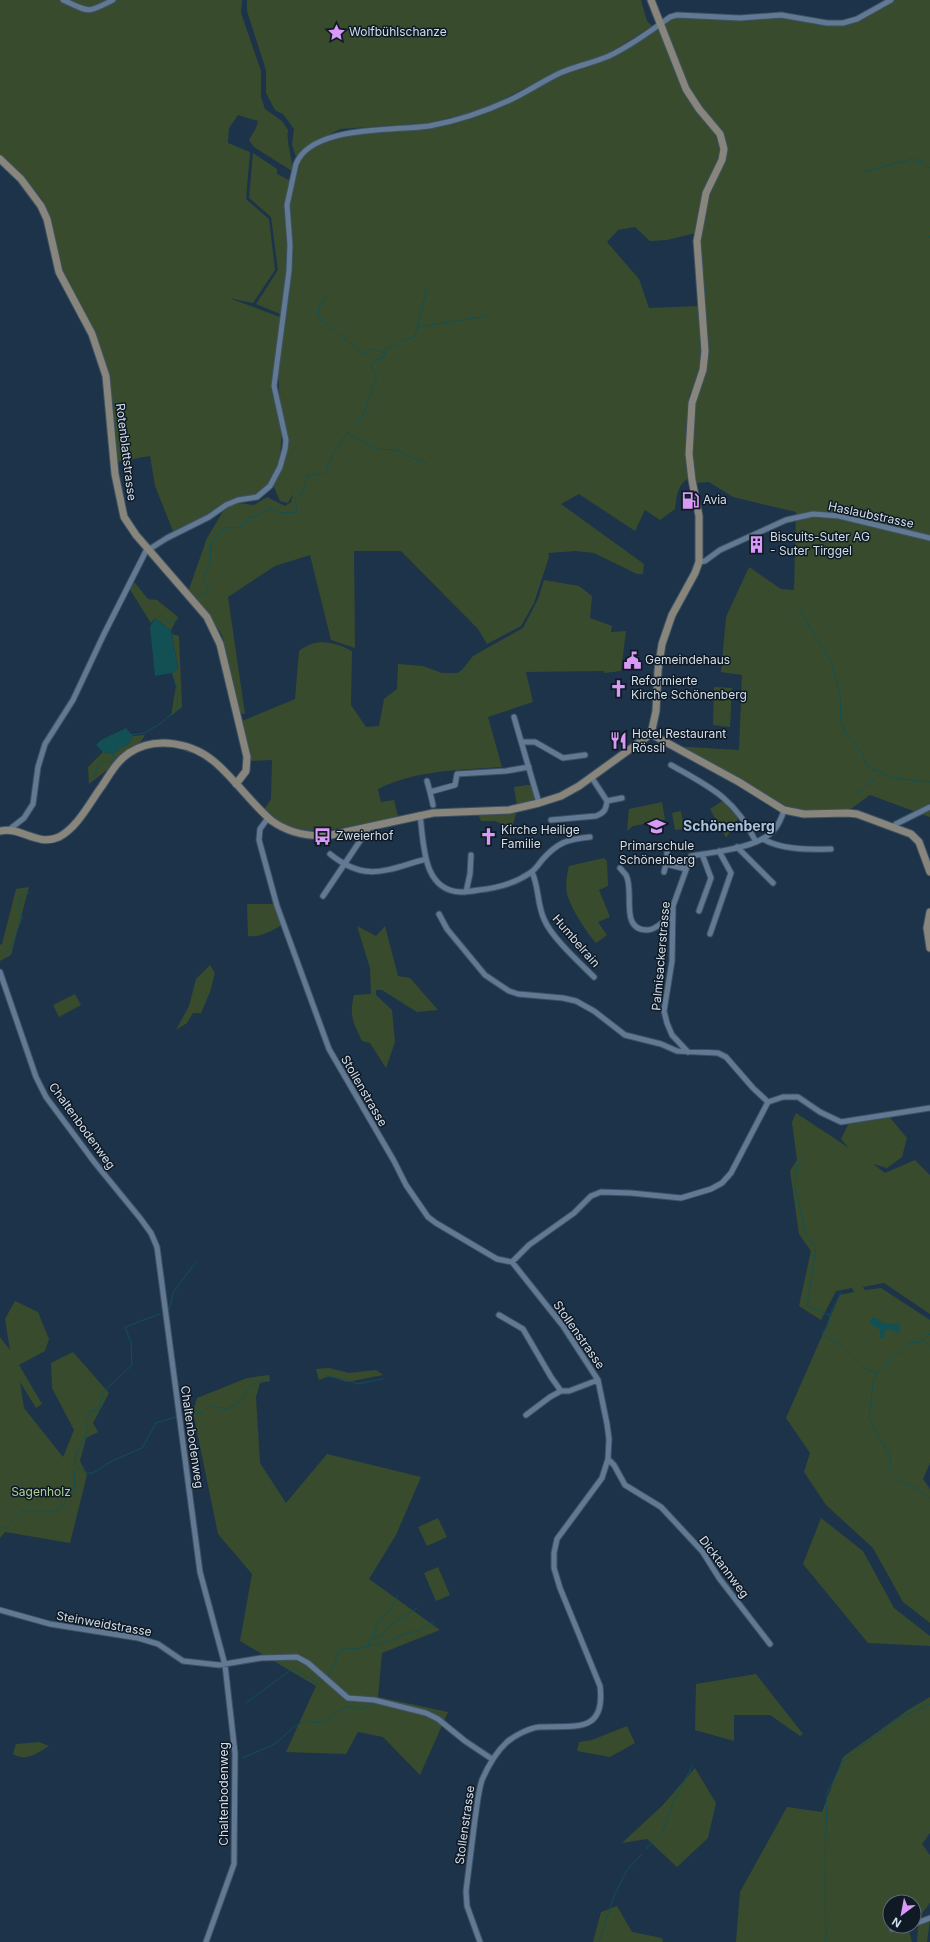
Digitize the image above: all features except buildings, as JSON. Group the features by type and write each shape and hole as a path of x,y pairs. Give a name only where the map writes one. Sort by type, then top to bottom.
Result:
{"street":[{"path":"63,0 87,11 94,10 113,0"},
{"path":"10,829 43,840 59,836 77,820 120,761 133,751 150,745 177,744 198,751 217,764 268,818 282,827 312,836 331,835 420,815 447,811 509,810 539,803 561,796 592,778 651,734 655,712 658,670 662,644 672,615 695,573 698,562 699,516 690,467 690,415 693,398 703,370 705,351 698,241 706,193 722,160 724,149 720,134 699,109 686,89 651,0"},
{"path":"0,831 10,829 24,818 33,804 38,767 45,744 74,700 104,634 148,549 166,538 209,517 226,505 238,500 257,497 270,486 280,467 286,440 275,396 274,375 289,271 290,245 287,205 296,164 301,154 314,145 340,134 430,125 460,119 491,108 510,100 560,73 609,56 670,17 685,14 702,17 740,18 781,15 827,24 843,23 857,19 891,0"},
{"name":"Rotenblattstrasse","path":"0,159 21,179 41,206 47,219 58,272 92,334 106,376 113,459 121,504 130,527 207,617 220,644 247,757 246,772 236,784"},
{"name":"Haslaubstrasse","path":"698,562 705,561 720,550 786,520 813,514 839,516 930,538"},
{"path":"514,717 539,803"},
{"path":"651,734 739,782 784,810 804,814 857,814 911,834 919,842 930,872"},
{"path":"522,742 534,742 563,758 585,755"},
{"path":"671,765 712,788 723,797 744,822 756,842"},
{"path":"430,792 455,785 457,774 529,768"},
{"path":"551,820 596,816 603,813 607,802 592,778"},
{"path":"427,781 433,805"},
{"path":"607,802 622,798"},
{"path":"894,827 896,824 930,807"},
{"path":"699,911 711,878 702,854 737,847 764,839 774,830 784,810"},
{"path":"420,815 429,872 437,884 448,890 466,892 500,887 516,882 532,872 553,848 561,843 576,838 590,837"},
{"name":"Stollenstrasse","path":"268,818 260,829 259,840 277,904 328,1049 416,1201 428,1217 497,1259 512,1262 563,1326 598,1380 607,1424 609,1439 608,1459 602,1478 557,1539 554,1553 554,1568 560,1588 600,1686 602,1702 598,1713 589,1723 578,1726 538,1728 524,1732 508,1741 492,1759 482,1782 466,1891 467,1906 480,1942"},
{"path":"323,896 370,826"},
{"path":"764,839 770,843 796,848 831,848"},
{"path":"737,847 773,883"},
{"path":"710,934 731,873 719,851"},
{"path":"330,854 344,865 356,870 368,872 385,871 426,859"},
{"path":"664,872 667,854"},
{"name":"Palmisackerstrasse","path":"688,1052 672,1035 664,1011 672,961 672,918 675,899 691,856 702,854"},
{"path":"466,892 470,874 471,855"},
{"path":"666,864 686,869"},
{"path":"620,868 626,876 629,893 630,918 634,924 646,930 654,930 672,918"},
{"name":"Humbelrain","path":"532,872 537,884 540,909 544,922 594,977"},
{"path":"930,912 927,928 930,948"},
{"path":"439,914 447,929 485,975 509,990 518,994 576,1001 594,1011 625,1034 661,1044 677,1051 718,1053 726,1057 753,1088 768,1102"},
{"name":"Chaltenbodenweg","path":"0,972 36,1077 46,1097 95,1163 140,1218 151,1233 157,1247 200,1572 225,1665 235,1753 234,1864 217,1916 206,1941"},
{"path":"512,1262 529,1245 574,1213 591,1196 601,1192 631,1192 681,1198 704,1192 722,1183 731,1172 768,1102 783,1097 798,1097 820,1112 841,1122 930,1108"},
{"path":"499,1315 523,1329 550,1377 561,1391"},
{"path":"526,1415 550,1397 561,1391 569,1390 598,1380"},
{"name":"Dicktannweg","path":"608,1459 614,1465 625,1485 661,1507 702,1551 719,1578 770,1644"},
{"name":"Steinweidstrasse","path":"0,1610 50,1624 138,1638 158,1644 183,1661 225,1665 261,1658 297,1657 308,1664 348,1698 374,1700 426,1713 438,1719 465,1741 492,1759"},
{"path":"924,1920 930,1914"},
{"path":"924,1920 930,1918"}],"green space":[{"path":"0,0 242,0 241,13 261,71 261,97 265,109 282,121 288,130 292,171 254,147 249,140 258,121 238,115 229,128 228,143 250,152 246,199 269,219 275,270 253,303 229,298 280,317 271,389 282,430 280,460 268,484 256,495 237,498 224,503 208,515 173,531 155,486 150,456 116,462 109,374 96,336 63,272 42,199 12,165 0,155"},
{"path":"247,0 641,0 647,21 652,26 608,54 559,71 484,109 428,123 340,129 305,147 296,157 292,145 294,129 283,114 275,110 266,93 266,70 247,11"},
{"path":"891,0 930,0 930,817 870,795 848,811 784,810 671,746 739,750 742,675 721,672 726,617 749,567 781,589 794,590 796,512 733,497 709,482 695,483 692,456 695,402 704,373 700,236 710,189 727,148 725,137 697,101 684,80 663,25 677,15 702,17 781,15 827,23 857,19"},
{"path":"660,27 689,101 715,130 721,147 719,162 696,233 667,240 650,241 635,227 618,230 607,242 639,279 649,308 698,306 702,341 700,370 689,396 686,440 689,478 680,487 675,509 660,520 645,510 635,531 579,494 561,504 644,564 643,574 637,574 594,553 576,551 548,553 549,557 534,603 521,626 487,644 478,629 401,551 354,551 355,648 331,640 310,555 275,566 228,597 245,714 239,713 222,635 201,606 188,592 207,538 225,508 238,503 254,505 267,497 285,506 291,502 293,494 288,503 280,501 273,485 285,460 288,434 280,409 278,367 285,316 256,304 278,270 271,217 249,198 253,153 277,169 277,174 295,183 301,158 307,151 345,133 447,124 564,74 612,58"},
{"path":"544,580 579,586 592,596 590,618 612,626 611,632 626,631 621,671 604,673 604,671 526,672 533,702 488,717 502,767 423,774 392,783 378,789 381,802 394,800 398,816 382,821 331,829 308,830 285,824 264,810 271,799 272,760 249,761 242,721 295,699 299,651 312,644 326,642 339,645 352,651 351,705 366,727 379,726 384,699 397,689 398,664 423,666 442,673 457,673 462,670 473,656 523,628 538,599"},
{"path":"135,583 148,599 157,600 178,617 171,630 155,618 151,623 129,588"},
{"path":"172,634 179,636 182,707 171,716 176,686 172,673 178,669"},
{"path":"714,687 732,688 730,727 713,725"},
{"path":"145,735 138,746 89,784 88,767 103,752 112,754 128,744 133,736"},
{"path":"531,785 535,796 533,801 517,806 514,787"},
{"path":"724,800 739,817 726,838 710,809"},
{"path":"662,802 665,820 633,826 627,831 629,809"},
{"path":"514,811 516,813 513,825 507,826 495,821 481,821 478,814"},
{"path":"681,811 684,829 675,830 672,813"},
{"path":"604,858 607,861 608,886 599,890 610,917 598,922 607,935 596,943 575,913 567,894 566,880 569,866"},
{"path":"29,887 11,955 0,961 0,945 2,944 16,889"},
{"path":"247,904 277,904 283,924 262,935 248,936"},
{"path":"357,926 376,936 385,926 398,976 410,978 438,1010 417,1012 382,990 376,990 376,995 392,1010 395,1042 386,1068 370,1043 362,1041 353,1019 352,1008 354,995 371,994 370,968"},
{"path":"210,965 215,973 210,992 201,1013 193,1013 187,1023 176,1030 189,1006 196,979"},
{"path":"75,994 81,1005 59,1017 53,1005"},
{"path":"796,1113 849,1148 841,1139 850,1121 887,1114 907,1138 902,1157 887,1168 873,1164 885,1173 915,1160 930,1175 930,1314 884,1283 863,1287 865,1290 881,1288 930,1320 930,1463 923,1479 930,1489 930,1623 903,1602 873,1548 826,1505 804,1472 810,1453 786,1418 840,1295 854,1292 852,1288 836,1291 821,1320 799,1306 811,1251 799,1234 790,1171 797,1160 792,1122"},
{"name":"Sagenholz","path":"15,1301 38,1312 49,1339 45,1351 19,1365 42,1404 36,1408 20,1382 24,1408 63,1457 74,1430 52,1388 51,1363 73,1352 109,1393 93,1423 98,1432 86,1438 80,1461 87,1475 70,1543 5,1532 0,1538 0,1337 10,1350 5,1319"},
{"path":"329,1368 349,1373 376,1370 383,1375 347,1382 329,1376 319,1380 316,1369"},
{"path":"269,1375 270,1381 260,1383 256,1397 260,1463 286,1503 327,1454 421,1477 396,1535 369,1579 440,1630 382,1653 378,1697 448,1712 420,1775 383,1737 358,1732 346,1754 286,1752 316,1686 240,1641 252,1574 218,1534 193,1412 197,1398 247,1378"},
{"path":"438,1518 447,1537 427,1546 418,1527"},
{"path":"821,1518 863,1551 894,1608 930,1636 930,1646 868,1643 803,1564"},
{"path":"438,1567 450,1595 436,1601 424,1573"},
{"path":"756,1674 803,1734 800,1736 770,1715 734,1715 734,1741 695,1730 696,1684"},
{"path":"930,1697 930,1833 922,1844 930,1855 930,1903 922,1914 922,1894 882,1894 882,1934 910,1934 912,1942 736,1942 740,1892 787,1807 822,1812 843,1757 908,1710"},
{"path":"627,1726 635,1743 610,1757 577,1751 579,1742 592,1740"},
{"path":"39,1742 49,1746 27,1757 13,1754 16,1744"},
{"path":"695,1768 716,1803 708,1838 677,1867 647,1839 622,1843 663,1805"},
{"path":"617,1906 632,1932 662,1938 663,1942 593,1942 601,1912"},
{"path":"930,1920 927,1942 917,1942 918,1934 922,1934 922,1924"}],"shaded area":[{"path":"155,618 171,630 178,669 172,673 155,676 150,627"},
{"path":"126,728 133,736 128,744 112,754 103,752 96,745 101,740"},
{"path":"876,1318 885,1324 900,1323 900,1330 897,1333 891,1330 885,1330 884,1338 880,1338 880,1330 870,1323 870,1319"}],"waterway":[{"path":"864,172 911,159 921,161 930,168"},
{"path":"199,597 209,589 203,577 210,563 211,542 225,528 240,527 250,517 256,516 270,508 279,513 297,512 295,498 303,493 307,476 325,473 334,452 347,433 362,417 377,376 371,367 376,359 383,358 386,349 415,336 427,288"},
{"path":"327,294 319,307 318,317 364,354 371,349 385,353"},
{"path":"419,327 487,316"},
{"path":"347,433 376,449 396,450 427,464"},
{"path":"798,607 831,662 840,693 841,720 845,733 862,753 866,764 871,769 880,771 893,778 930,782"},
{"path":"160,622 164,618 170,623 178,619"},
{"path":"131,735 145,733 161,723 177,709 178,692 172,672"},
{"path":"93,778 98,765 105,761 111,762 115,758 112,754"},
{"path":"855,795 882,773"},
{"path":"3,955 11,948 22,918 19,907 21,896 30,893"},
{"path":"801,1162 797,1166 795,1186 806,1235 816,1247 807,1306 830,1315 827,1329 822,1332 824,1335 841,1346 863,1368 877,1373"},
{"path":"169,1310 174,1291 196,1262"},
{"path":"830,1315 841,1293"},
{"path":"160,1314 125,1327 131,1343 132,1365 103,1392 99,1410 90,1411 85,1421 88,1431 76,1454 75,1466 88,1473 93,1473 112,1461 142,1448 156,1423 176,1417"},
{"path":"892,1470 889,1464 891,1458 869,1419 873,1384 877,1373 910,1343 921,1342 930,1334"},
{"path":"924,1341 930,1346"},
{"path":"323,1375 348,1380 357,1384 383,1379"},
{"path":"182,1415 186,1416 195,1412 203,1413 210,1406 227,1409 239,1402 250,1386 267,1378"},
{"path":"0,1528 6,1528 22,1511 56,1511 65,1505 66,1496 74,1493 75,1490 74,1470"},
{"path":"892,1476 907,1485 910,1484 930,1498"},
{"path":"373,1637 379,1619 390,1611 397,1596"},
{"path":"328,1676 336,1662 336,1656 340,1650 347,1648 357,1649 368,1646 369,1640 382,1635 390,1625 417,1608"},
{"path":"368,1646 419,1631 425,1626 434,1622"},
{"path":"246,1703 293,1668 319,1685 322,1682"},
{"path":"856,1750 898,1719 930,1704"},
{"path":"242,1758 275,1744 295,1726 306,1721 322,1723 338,1711 349,1706 361,1710 371,1705"},
{"path":"825,1868 827,1793 843,1762 853,1753"},
{"path":"646,1849 663,1831 673,1802 693,1765"},
{"path":"599,1942 614,1896 627,1870 642,1854"},
{"path":"825,1872 826,1942"}],"place":[{"name":"Wolfbühlschanze","path":"336,32"},
{"name":"Avia","path":"690,500"},
{"name":"Biscuits-Suter AG - Suter Tirggel","path":"757,544"},
{"name":"Gemeindehaus","path":"632,660"},
{"name":"Reformierte Kirche Schönenberg","path":"618,688"},
{"name":"Hotel Restaurant Rössli","path":"619,741"},
{"name":"Primarschule Schönenberg","path":"657,827"},
{"name":"Zweierhof","path":"323,836"},
{"name":"Kirche Heilige Familie","path":"488,837"}],"district":[{"name":"Schönenberg","path":"729,826"}]}
